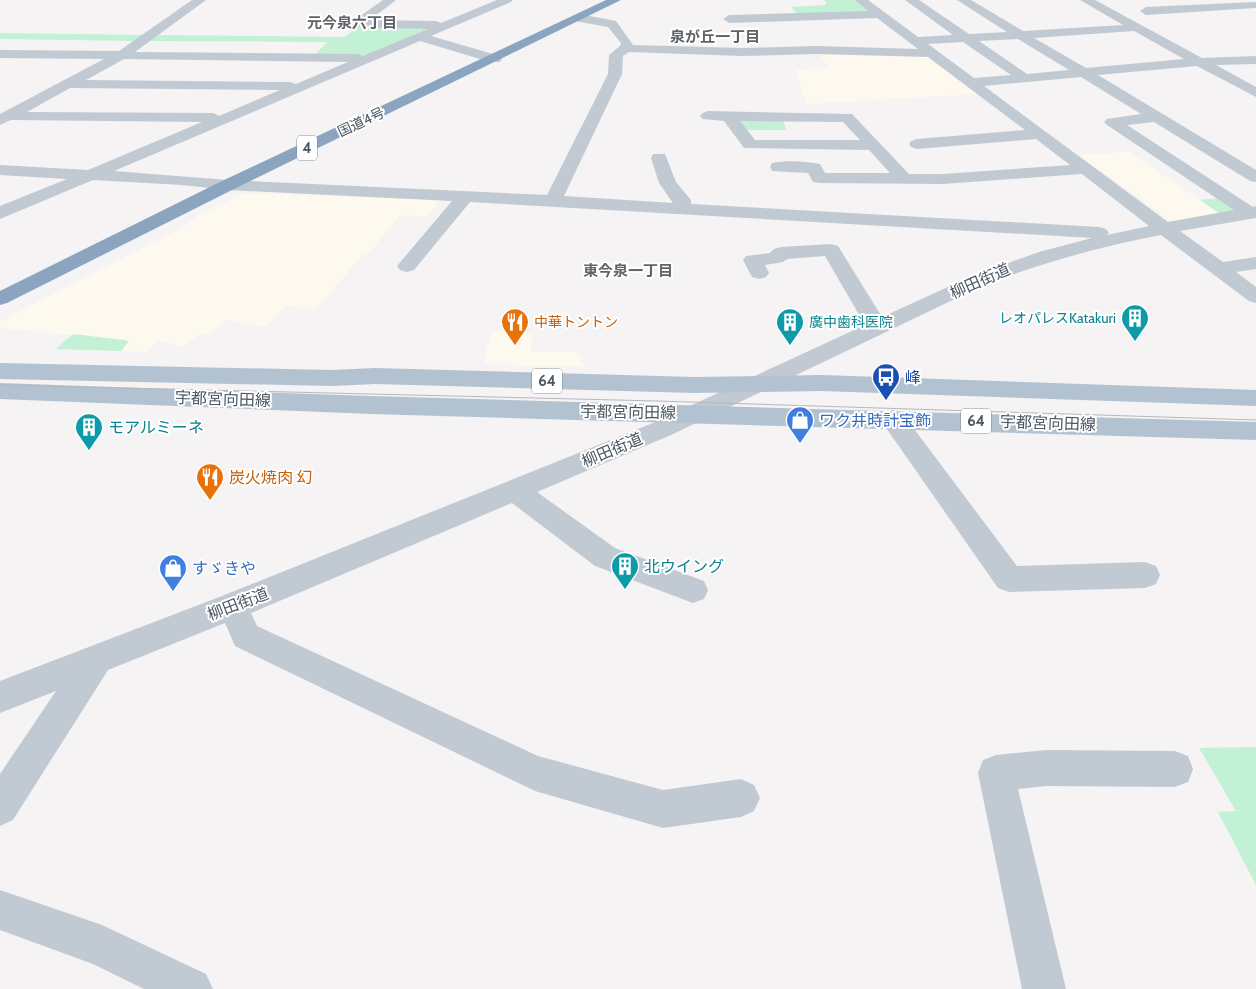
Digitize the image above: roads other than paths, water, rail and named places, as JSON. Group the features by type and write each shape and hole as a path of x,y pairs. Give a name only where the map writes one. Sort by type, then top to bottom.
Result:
{"highway":[{"name":"国道4号","path":"0,299 228,186 615,0"}],"main road":[{"path":"0,357 315,367 332,378"},
{"name":"宇都宮向田線","path":"0,371 332,378 376,376 694,385 832,383 1256,398"},
{"name":"宇都宮向田線","path":"5,396 234,411 372,405 1256,430"}],"street":[{"path":"3,117 122,55 200,0"},
{"path":"390,0 357,24 448,25"},
{"path":"0,213 507,0"},
{"path":"861,0 878,7 915,41 1256,297"},
{"path":"903,0 928,0"},
{"path":"911,0 1024,78"},
{"path":"954,0 972,0"},
{"path":"963,0 1001,23 1020,28 1079,31 1133,28"},
{"path":"1086,0 1133,28 1256,93"},
{"path":"1249,0 1256,4"},
{"path":"816,50 784,5 824,4"},
{"path":"1146,11 1256,4"},
{"path":"722,6 744,47 750,51"},
{"path":"746,6 767,42"},
{"path":"729,19 832,15 878,7"},
{"path":"832,15 862,51"},
{"path":"1039,21 1115,17"},
{"path":"553,201 615,74 616,55 626,48 628,43 612,24 579,18"},
{"path":"915,41 966,38 1020,28 1082,72 1256,176"},
{"path":"1079,31 1102,44"},
{"path":"419,37 495,59"},
{"path":"626,48 750,51 767,42 816,50 932,54"},
{"path":"0,54 370,58"},
{"path":"1126,58 1142,67"},
{"path":"971,83 1198,62 1256,60"},
{"path":"69,84 301,87"},
{"path":"708,116 847,117 906,180"},
{"path":"728,116 750,145 874,145"},
{"path":"3,117 224,118"},
{"path":"1156,117 1112,122 1253,212"},
{"path":"917,144 1040,134"},
{"path":"659,158 668,183 682,200 682,209"},
{"path":"778,167 814,168 819,178 906,180 1086,168"},
{"path":"0,170 182,180 228,186 553,201 1099,233 1117,238"},
{"path":"407,266 465,197"},
{"name":"柳田街道","path":"0,697 233,606 515,490 763,383 1015,265 1072,248 1253,212"},
{"path":"759,273 753,260 776,258 781,253 831,250 878,328"},
{"path":"1220,269 1256,263"},
{"path":"893,419 1009,579 1145,575"},
{"path":"515,490 605,557 693,590"},
{"path":"233,606 246,636 535,773 663,809 741,798"},
{"path":"0,807 97,658"},
{"path":"1044,989 996,773 1046,768 1175,769"},
{"path":"0,910 102,946 191,989"}],"tram line":[{"path":"0,385 658,401 1256,420"}],"place":[{"name":"レオパレスKatakuri","path":"1135,342"},
{"name":"中華トントン","path":"515,346"},
{"name":"廣中歯科医院","path":"790,346"},
{"name":"峰","path":"886,401"},
{"name":"ワク井時計宝飾","path":"800,444"},
{"name":"モアルミーネ","path":"89,451"},
{"name":"炭火焼肉 幻","path":"210,501"},
{"name":"北ウイング","path":"625,590"},
{"name":"すゞきや","path":"173,592"}],"district":[{"name":"元今泉六丁目","path":"352,23"},
{"name":"泉が丘一丁目","path":"715,37"},
{"name":"東今泉一丁目","path":"628,271"}]}
